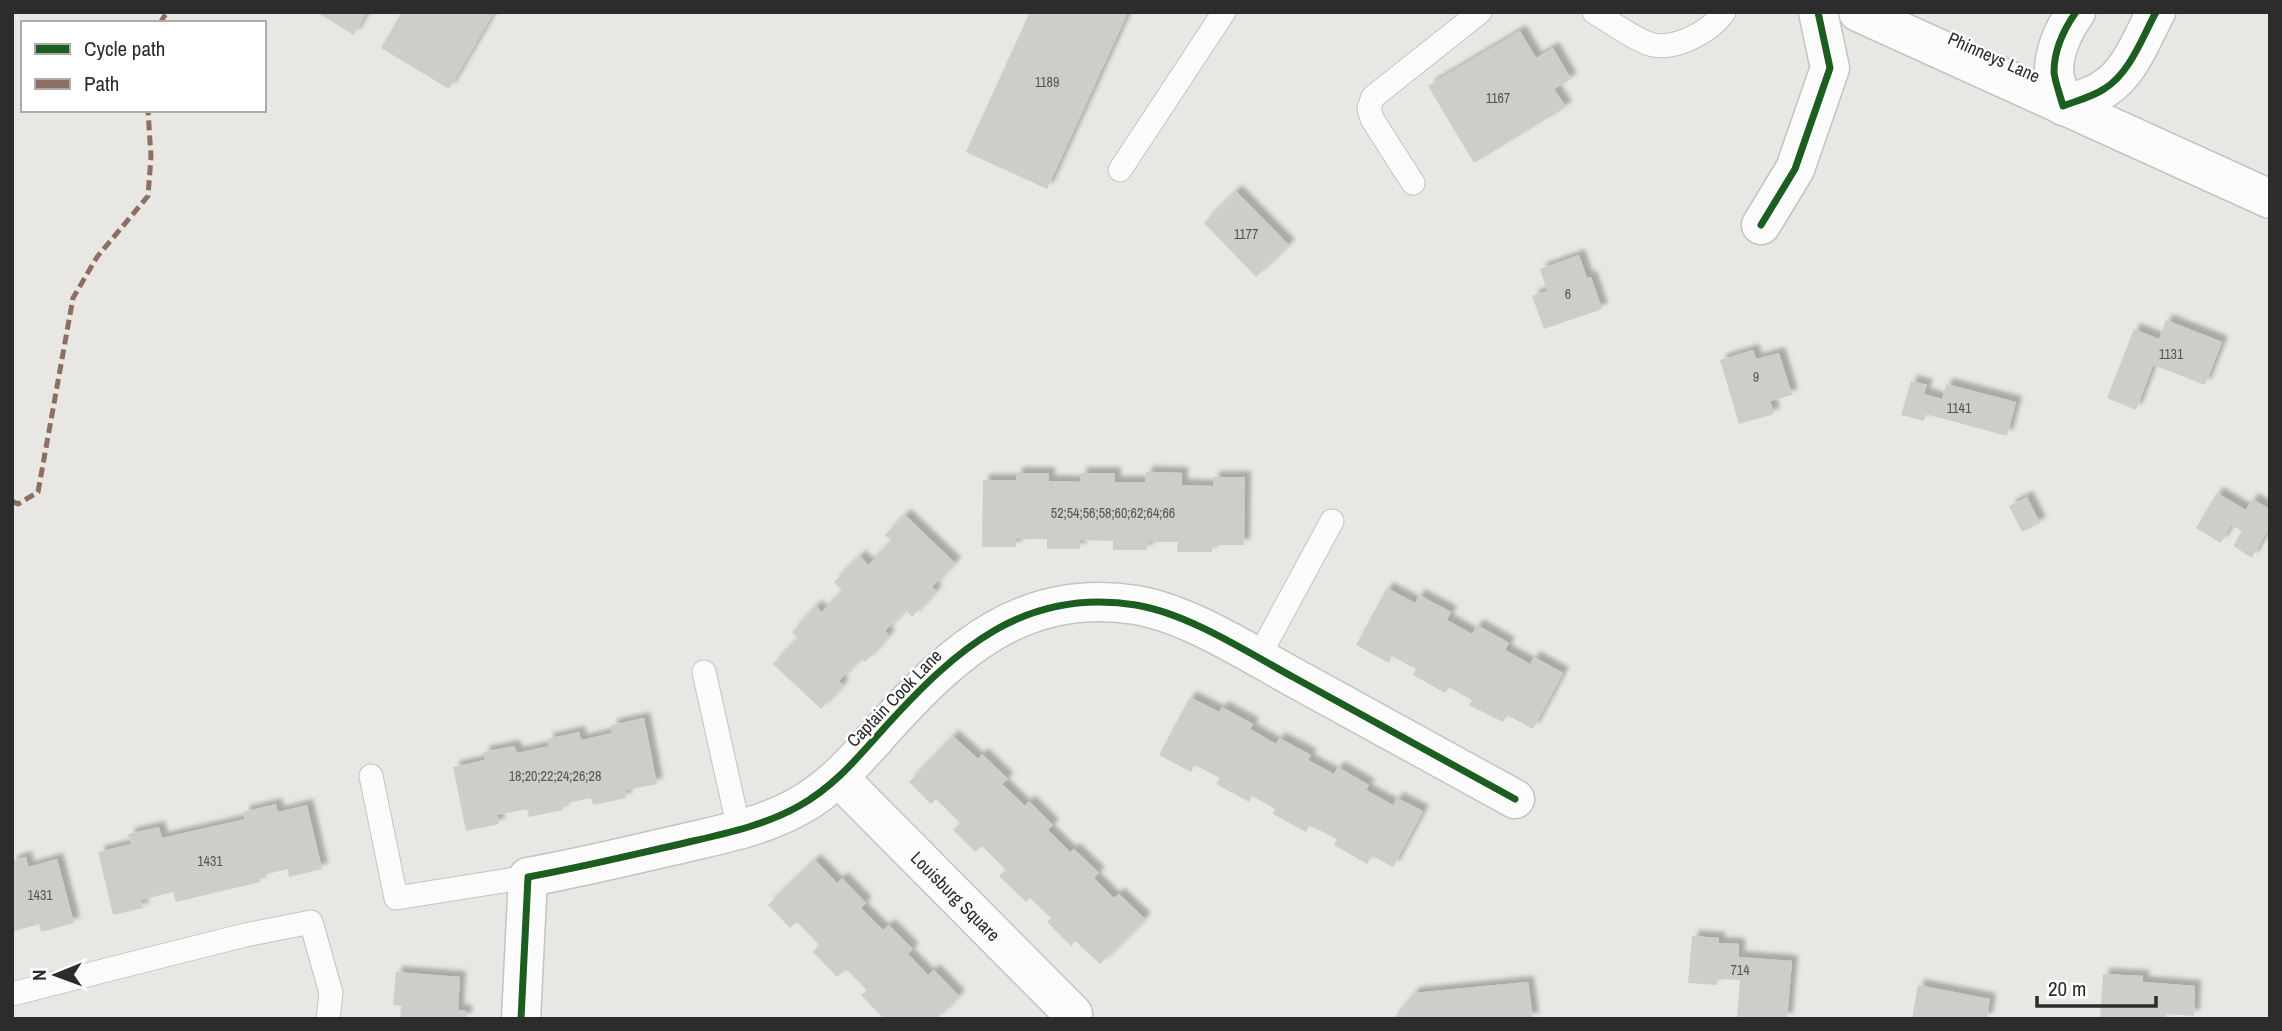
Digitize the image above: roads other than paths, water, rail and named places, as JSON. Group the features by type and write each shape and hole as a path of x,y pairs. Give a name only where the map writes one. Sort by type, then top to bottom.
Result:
{"street":[{"path":"1760,226 1795,169 1830,68 1818,12"},
{"name":"Phinneys Lane","path":"1858,12 2270,199"},
{"path":"2076,12 2065,29 2054,72 2063,106 2103,90 2115,80 2126,68 2157,12"},
{"name":"Captain Cook Lane","path":"528,877 573,869 739,829 796,808 817,796 839,778 907,702 949,661 979,638 1013,620 1051,607 1095,603 1137,605 1198,625 1515,799"},
{"name":"Louisburg Square","path":"839,778 1073,1014"},
{"path":"520,1019 528,877"}],"lane":[{"path":"1120,170 1224,12"},
{"path":"1413,183 1372,119 1369,108 1373,97 1480,12"},
{"path":"1594,12 1649,44 1680,43 1715,24 1724,12"},
{"path":"1258,658 1332,521"},
{"path":"704,672 739,829"},
{"path":"371,776 396,898 528,877"},
{"path":"12,994 245,935 310,922 331,993 328,1019"}]}
